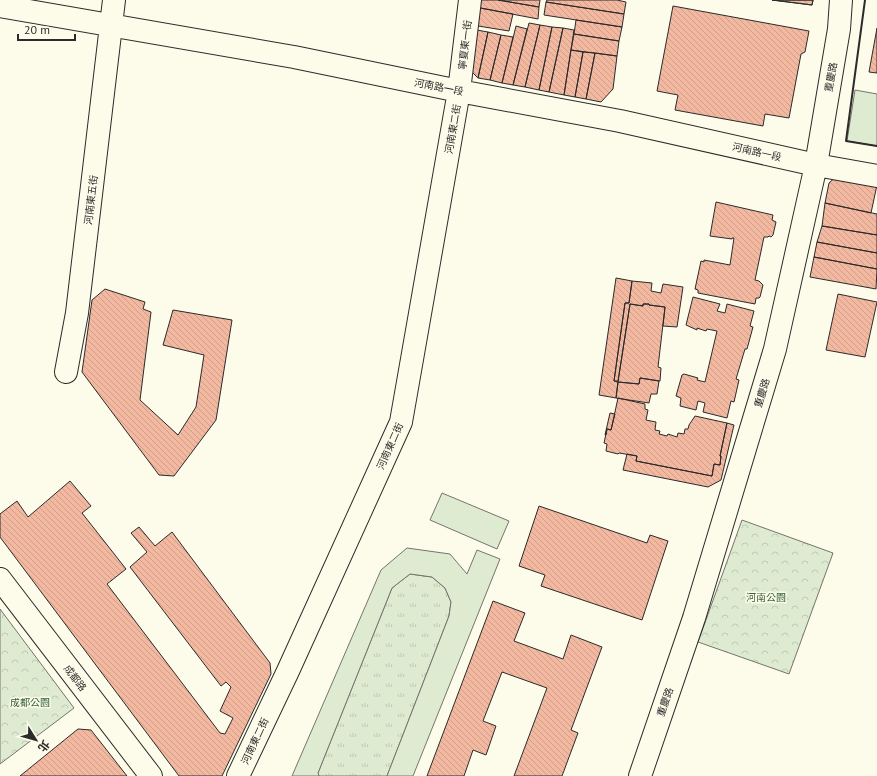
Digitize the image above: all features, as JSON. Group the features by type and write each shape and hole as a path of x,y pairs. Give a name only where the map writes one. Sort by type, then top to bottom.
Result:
{"street":[{"name":"河南東五街","path":"66,372 77,313 114,0"},
{"name":"寧夏東一街","path":"459,91 470,0"},
{"name":"重慶路","path":"640,776 694,618 775,348 816,165 839,30 841,0"},
{"name":"河南路一段","path":"0,6 294,57 459,91 620,121 816,165 877,176"},
{"name":"河南東二街","path":"238,776 288,671 401,422 459,91"},
{"name":"成都路","path":"0,579 151,776"}],"green space":[{"path":"855,90 877,94 877,146 847,141"},
{"path":"442,493 509,521 497,549 430,520"},
{"name":"河南公園","path":"742,520 833,553 789,674 698,642"},
{"path":"407,548 450,554 467,574 477,550 500,559 413,776 387,776 449,616 451,602 445,588 432,577 410,574 392,588 318,773 319,776 292,776 381,570"},
{"path":"410,574 432,577 445,588 451,602 449,616 387,776 319,776 318,773 392,588"},
{"name":"成都公園","path":"0,609 74,708 0,764"}],"building":[{"path":"476,0 498,0 539,7 538,19 475,7"},
{"path":"498,0 540,0 539,7"},
{"path":"547,0 617,0 626,2 624,14 546,2"},
{"path":"772,0 813,0 812,5"},
{"path":"772,0 813,0 812,5"},
{"path":"546,2 624,14 622,27 544,15"},
{"path":"673,6 809,31 805,52 801,54 789,118 765,114 763,126 675,110 678,95 657,91"},
{"path":"475,7 513,14 509,31 472,25"},
{"path":"576,20 622,27 619,41 574,34"},
{"path":"529,23 540,25 525,87 513,85"},
{"path":"540,25 552,27 539,90 525,87"},
{"path":"516,26 527,29 513,85 502,83"},
{"path":"552,27 563,28 549,92 539,90"},
{"path":"563,28 574,30 564,95 549,92"},
{"path":"877,28 877,73 869,72"},
{"path":"471,29 488,32 478,78 466,66"},
{"path":"488,32 501,35 490,80 478,78"},
{"path":"574,34 619,41 617,56 571,50"},
{"path":"501,35 513,37 502,83 490,80"},
{"path":"571,50 583,52 575,97 564,95"},
{"path":"583,52 595,53 586,99 575,97"},
{"path":"595,53 617,56 613,89 601,102 586,99"},
{"path":"839,174 877,185 871,213 825,203 829,183"},
{"path":"716,202 773,215 772,220 776,222 773,235 771,237 764,237 755,280 759,281 763,285 760,297 756,298 755,304 698,293 698,290 695,289 701,261 704,262 704,260 730,265 734,238 710,236"},
{"path":"825,203 877,214 877,235 822,226"},
{"path":"822,226 877,235 877,253 817,242"},
{"path":"817,242 877,253 877,269 814,257"},
{"path":"814,257 877,269 876,289 810,277"},
{"path":"616,278 632,281 629,303 625,303 614,381 618,382 616,398 599,395"},
{"path":"632,281 652,283 651,291 661,293 663,284 683,287 677,327 663,326 665,307 649,304 643,304 643,306 630,304 618,381 614,381 625,303 629,303"},
{"path":"105,289 145,302 143,309 151,312 140,400 178,435 196,407 204,355 163,345 173,310 232,320 216,420 174,476 159,475 82,372 92,300"},
{"path":"838,294 877,302 865,357 826,350"},
{"path":"693,297 720,304 717,311 725,313 727,304 754,311 750,326 753,327 736,379 739,380 734,402 731,401 727,418 703,412 705,403 698,401 696,410 680,406 681,398 676,396 682,375 684,374 698,378 697,380 705,382 717,331 707,329 706,331 697,328 697,330 686,325"},
{"path":"630,304 643,306 643,304 649,304 665,307 658,367 661,368 660,381 640,378 639,384 618,382"},
{"path":"640,378 659,381 657,394 651,394 649,403 616,398 618,382 639,384"},
{"path":"618,398 645,404 645,409 648,410 646,420 656,422 655,430 660,431 659,434 667,436 668,434 677,437 678,433 684,434 685,429 688,429 695,416 727,423 720,456 720,465 714,464 712,476 636,461 637,456 606,451 607,444 604,443 607,429 611,430"},
{"path":"610,413 615,414 611,430 607,429 605,435"},
{"path":"727,423 734,425 721,480 708,487 623,470 627,454 637,456 636,461 712,476 714,464 720,465 720,456"},
{"path":"70,481 91,506 82,513 126,569 107,584 220,733 225,734 233,718 220,711 231,687 226,682 221,686 130,567 147,552 131,533 139,527 155,546 172,532 270,663 271,674 222,776 179,776 0,537 0,514 17,501 28,517"},
{"path":"539,506 647,543 650,535 668,541 642,620 541,586 545,575 519,566"},
{"path":"493,601 525,613 514,641 563,659 571,635 602,647 571,730 578,733 562,776 514,776 547,688 502,672 483,721 496,726 486,755 473,750 464,776 427,776"},
{"path":"78,729 91,730 127,776 20,776"}],"wall":[{"path":"865,0 846,141 877,146"}]}
